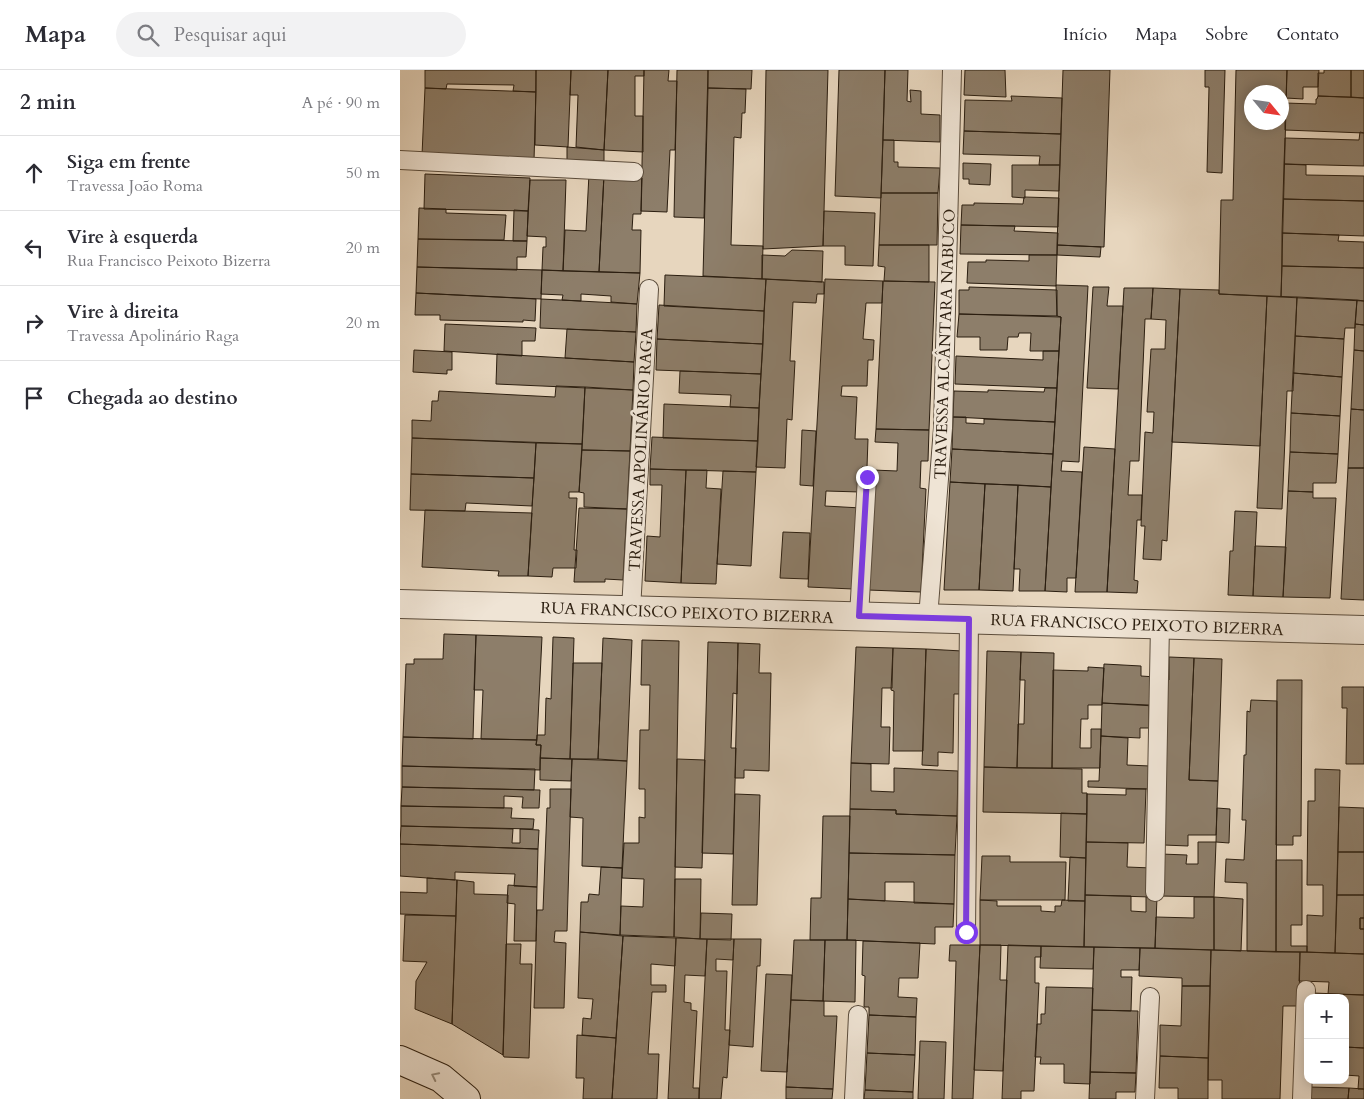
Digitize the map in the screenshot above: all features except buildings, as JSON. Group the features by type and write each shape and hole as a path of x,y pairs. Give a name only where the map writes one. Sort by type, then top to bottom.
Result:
{"street":[{"name":"RUA FRANCISCO PEIXOTO BIZERRA","path":"400,604 1364,630"},
{"path":"400,1060 441,1078 466,1099"}],"lane":[{"name":"TRAVESSA ALCÂNTARA NABUCO","path":"928,618 943,428 952,70"},
{"path":"400,160 634,172"},
{"name":"TRAVESSA APOLINÁRIO RAGA","path":"631,610 649,289"},
{"path":"859,616 867,477"},
{"path":"966,932 969,619"},
{"path":"1155,892 1160,624"},
{"path":"1302,1099 1306,990"},
{"path":"1145,1099 1150,998"},
{"path":"854,1099 858,1015"}],"route":[{"path":"867,477 859,616 969,619 966,932"}]}
